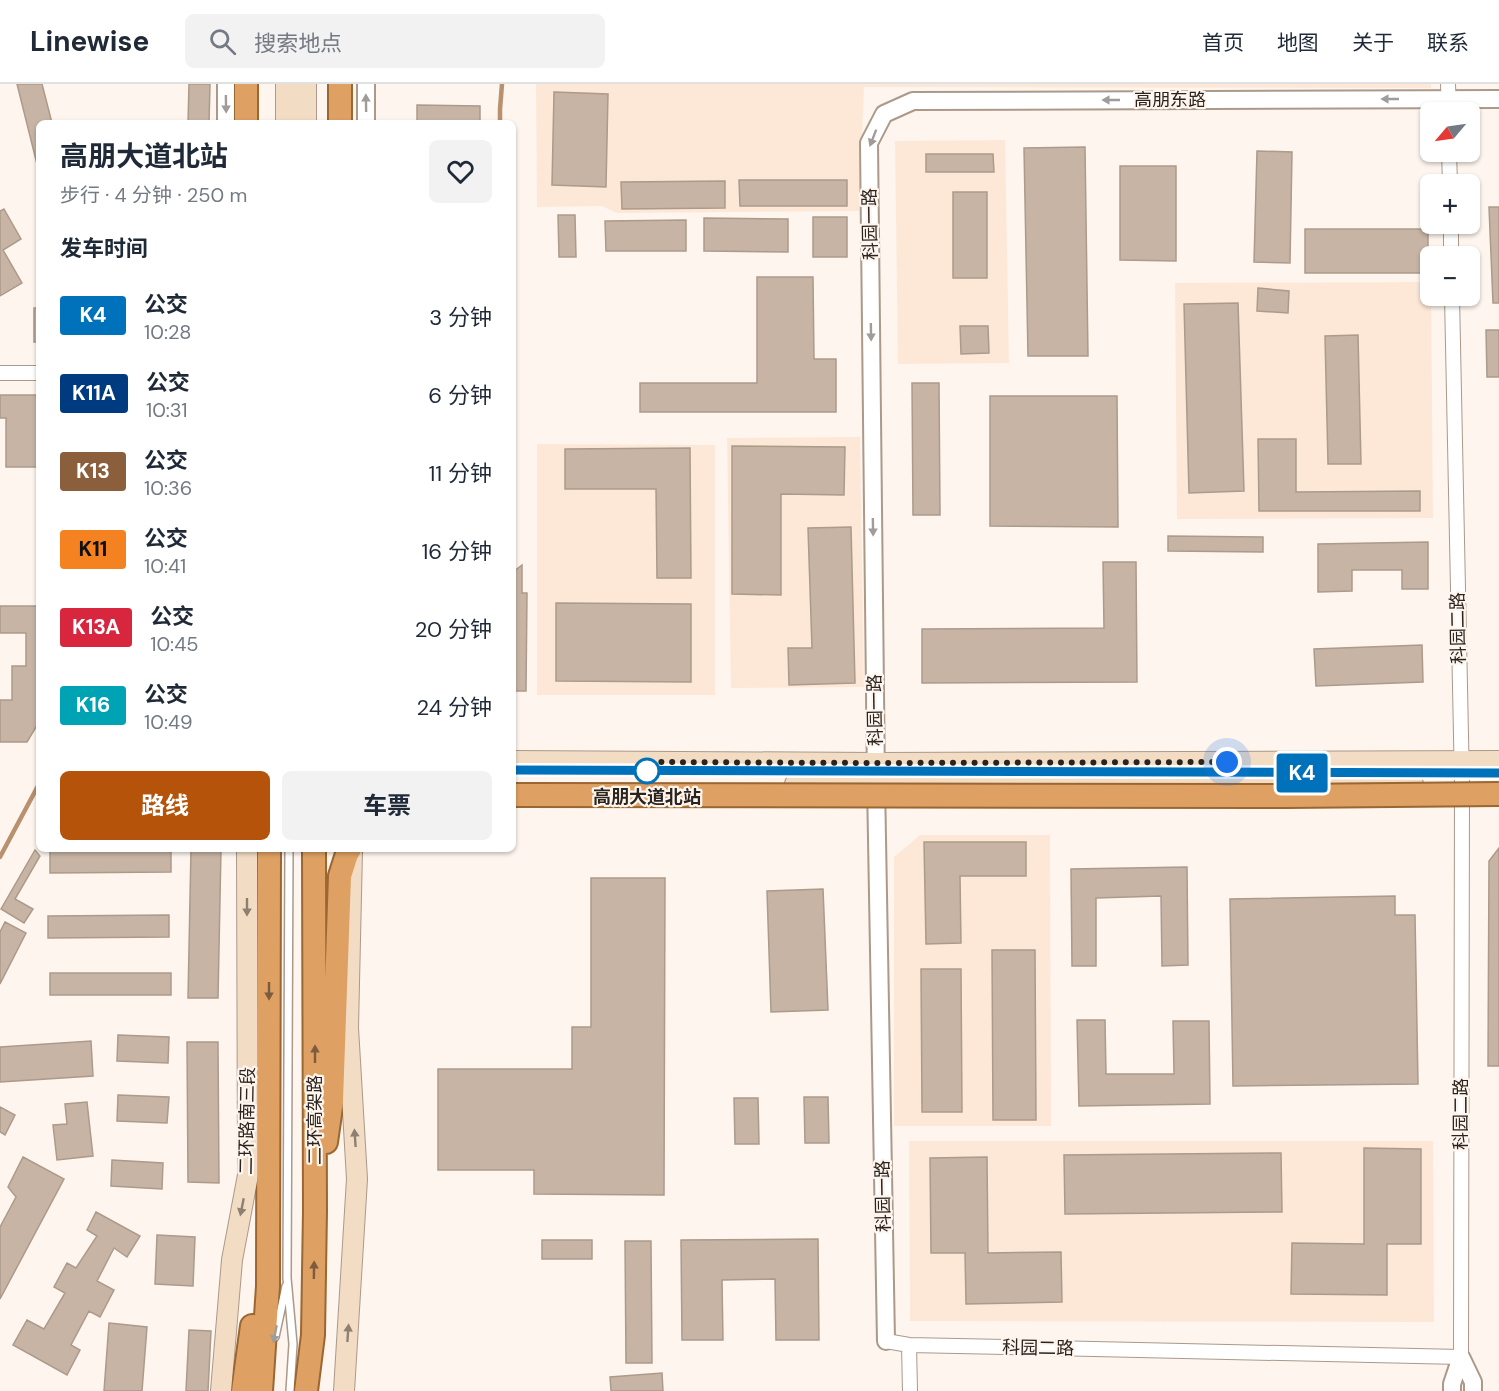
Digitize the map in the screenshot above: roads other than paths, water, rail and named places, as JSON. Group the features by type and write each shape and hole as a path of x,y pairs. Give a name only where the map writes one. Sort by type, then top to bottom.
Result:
{"highway":[{"path":"246,84 246,120"},
{"path":"516,795 1499,794"},
{"path":"261,1391 278,1282 269,852"},
{"name":"二环高架路","path":"306,1391 313,1335 315,1211 314,852"},
{"path":"315,1211 333,1100 340,876 349,852"},
{"path":"243,1391 254,1311 278,1282"},
{"path":"313,1335 322,1391"}],"main road":[{"path":"286,84 286,120"},
{"path":"306,84 306,120"},
{"path":"516,761 876,763 1499,761"},
{"path":"516,788 876,783 1499,784"},
{"name":"二环路南三段","path":"220,1391 232,1260 248,1175 247,852"},
{"path":"344,1391 357,1179 348,1028 351,852"}],"street":[{"path":"226,84 226,120"},
{"path":"366,84 366,120"},
{"name":"高朋东路","path":"913,100 1499,99"},
{"name":"科园一路","path":"886,1341 876,783 869,143 884,114 913,100"},
{"name":"科园二路","path":"886,1341 909,1345 1461,1357 1462,784 1452,306"},
{"path":"0,373 36,373"},
{"path":"909,1345 909,1391"},
{"path":"1452,1391 1461,1357"},
{"path":"1461,1357 1473,1382 1473,1391"}],"lane":[{"path":"636,771 1499,773"},
{"path":"274,1341 278,1282 289,852"},
{"path":"278,1282 293,1344 290,1391"}],"waterway":[{"path":"500,120 502,84"},
{"path":"0,857 36,790"}],"place":[{"name":"高朋大道北站","path":"647,771"}]}
